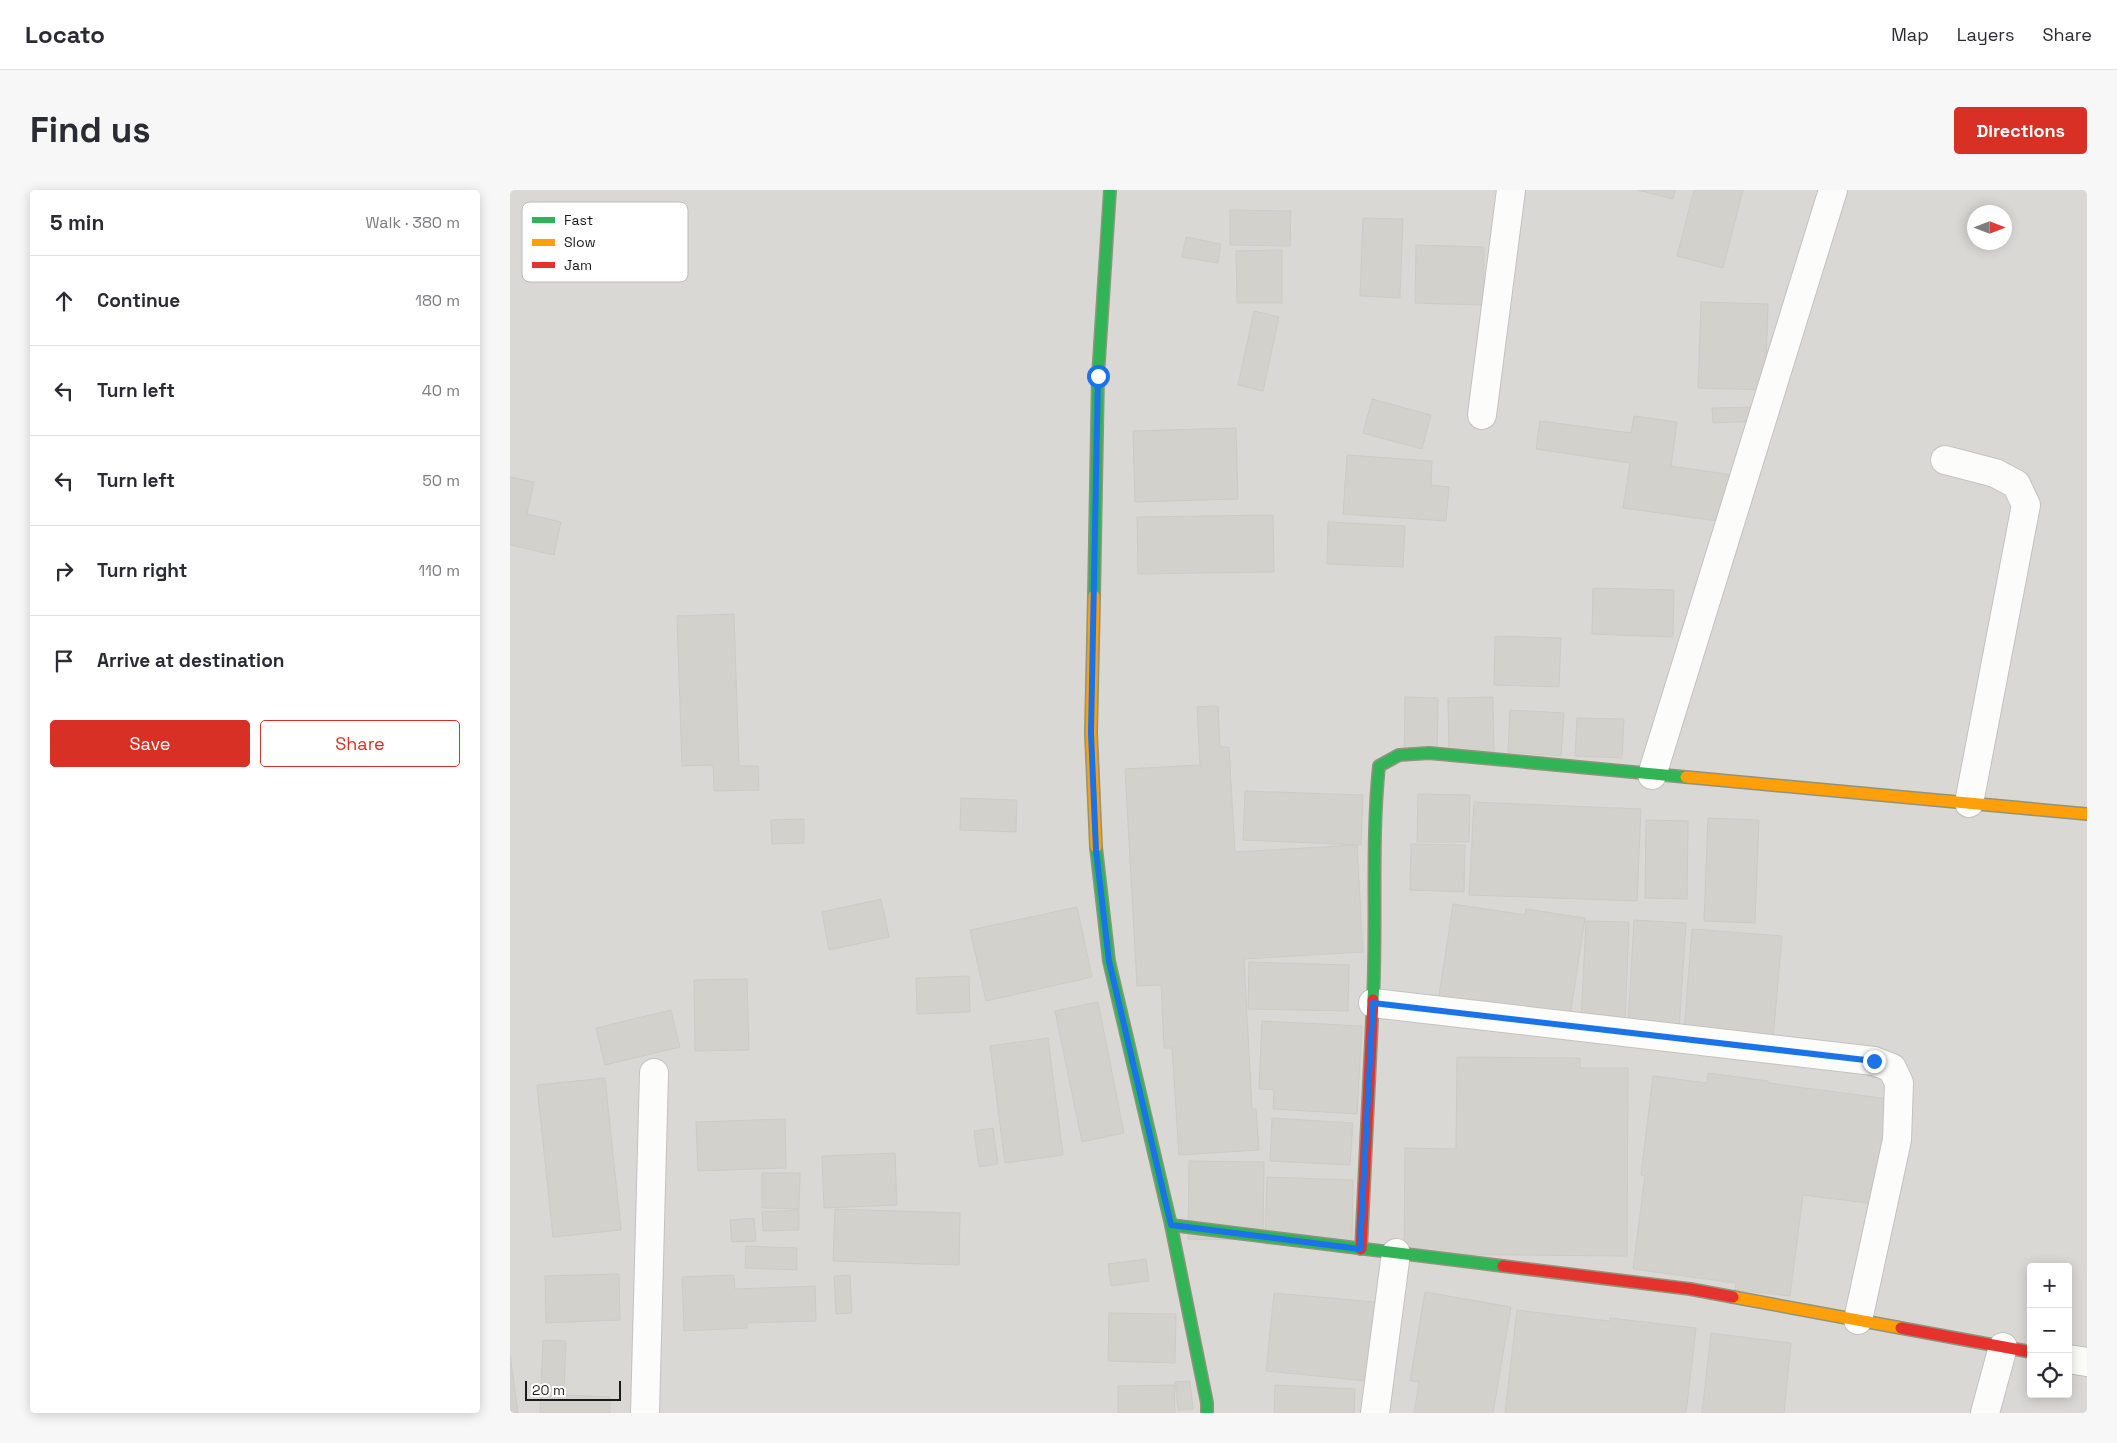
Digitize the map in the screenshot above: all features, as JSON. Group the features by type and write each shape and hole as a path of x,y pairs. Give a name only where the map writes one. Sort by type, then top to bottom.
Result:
{"street":[{"path":"1110,190 1098,376 1091,733 1096,850 1109,961 1171,1225 1207,1403 1207,1413"},
{"path":"1482,415 1511,190"},
{"path":"1652,775 1832,190"},
{"path":"1945,460 1994,473 2016,484 2026,506 1969,803"},
{"path":"1360,1249 1376,946 1375,804 1379,766 1399,755 1429,753 2087,814"},
{"path":"1373,1003 1874,1061 1892,1068 1899,1083 1897,1140 1858,1320"},
{"path":"645,1413 654,1073"},
{"path":"1171,1225 1690,1289 2027,1351"},
{"path":"1375,1413 1396,1253"},
{"path":"1986,1413 2003,1347"},
{"path":"2072,1360 2087,1362"}],"shaded area":[{"path":"510,190 2087,190 2087,1413 510,1413"}],"building":[{"path":"1638,190 1675,190 1673,199"},
{"path":"1694,190 1743,190 1723,268 1677,256"},
{"path":"1230,210 1291,211 1290,246 1230,245"},
{"path":"1363,218 1403,219 1400,298 1360,296"},
{"path":"1186,237 1221,244 1218,263 1182,257"},
{"path":"1416,245 1484,247 1483,305 1415,303"},
{"path":"1282,250 1282,303 1237,303 1236,251"},
{"path":"1701,302 1768,304 1765,390 1698,388"},
{"path":"1254,311 1279,317 1263,391 1238,385"},
{"path":"1372,399 1431,415 1422,449 1363,433"},
{"path":"1759,407 1760,421 1713,423 1712,408"},
{"path":"1634,416 1677,422 1671,466 1739,476 1732,523 1623,508 1630,463 1536,449 1540,421 1631,433"},
{"path":"1236,428 1238,499 1135,502 1133,431"},
{"path":"1347,455 1432,461 1431,485 1449,487 1446,521 1343,514"},
{"path":"510,477 534,482 527,514 561,522 554,555 510,545"},
{"path":"1273,515 1274,572 1138,574 1137,517"},
{"path":"1328,522 1405,526 1403,567 1327,564"},
{"path":"1593,588 1674,590 1673,637 1592,634"},
{"path":"734,614 739,766 758,766 759,790 714,791 713,765 682,766 677,616"},
{"path":"1495,636 1561,638 1559,687 1494,685"},
{"path":"1405,697 1438,698 1437,760 1404,760"},
{"path":"1493,697 1494,753 1449,754 1448,698"},
{"path":"1218,706 1220,747 1229,747 1235,852 1357,845 1363,952 1244,959 1252,1109 1256,1109 1259,1150 1179,1155 1172,1048 1164,1048 1161,985 1137,986 1125,769 1200,765 1197,707"},
{"path":"1510,710 1564,713 1561,756 1508,752"},
{"path":"1577,718 1624,719 1622,758 1575,756"},
{"path":"1245,791 1363,795 1361,845 1243,840"},
{"path":"1418,794 1470,795 1469,842 1417,842"},
{"path":"961,798 1017,800 1016,832 960,830"},
{"path":"1474,802 1641,809 1637,901 1469,895"},
{"path":"1708,818 1759,820 1755,923 1704,921"},
{"path":"804,819 804,843 772,844 771,820"},
{"path":"1646,820 1688,821 1687,899 1645,898"},
{"path":"1411,844 1465,845 1464,892 1410,890"},
{"path":"881,899 889,937 829,950 822,912"},
{"path":"1453,904 1525,915 1526,909 1585,918 1570,1016 1437,1009"},
{"path":"1077,907 1092,977 986,1001 970,930"},
{"path":"1634,920 1686,923 1679,1029 1628,1026"},
{"path":"1586,921 1629,922 1625,1023 1581,1021"},
{"path":"1692,929 1782,936 1773,1040 1684,1032"},
{"path":"1249,962 1349,965 1348,1011 1248,1009"},
{"path":"969,976 970,1012 917,1014 916,978"},
{"path":"747,979 749,1050 695,1051 694,980"},
{"path":"1098,1002 1124,1133 1082,1142 1055,1011"},
{"path":"671,1010 680,1047 605,1065 596,1028"},
{"path":"1262,1021 1362,1026 1357,1114 1273,1109 1274,1090 1259,1089"},
{"path":"1048,1038 1063,1155 1005,1163 990,1046"},
{"path":"1457,1057 1580,1058 1580,1068 1628,1068 1627,1256 1404,1254 1405,1148 1456,1149"},
{"path":"1708,1073 1896,1100 1883,1205 1803,1195 1790,1296 1735,1290 1736,1283 1633,1269 1645,1176 1641,1175 1653,1076 1707,1083"},
{"path":"605,1078 621,1230 553,1237 537,1085"},
{"path":"1272,1118 1353,1123 1350,1165 1270,1161"},
{"path":"785,1119 786,1168 698,1171 696,1122"},
{"path":"993,1128 998,1164 979,1167 974,1131"},
{"path":"895,1153 897,1205 824,1208 822,1156"},
{"path":"1189,1161 1264,1162 1263,1240 1188,1239"},
{"path":"762,1173 800,1173 799,1209 762,1208"},
{"path":"1267,1177 1353,1180 1352,1247 1265,1244"},
{"path":"835,1209 960,1213 959,1265 833,1261"},
{"path":"799,1210 799,1230 763,1231 762,1212"},
{"path":"754,1218 756,1241 732,1242 730,1220"},
{"path":"746,1246 797,1248 797,1270 745,1268"},
{"path":"1146,1259 1149,1281 1111,1286 1108,1264"},
{"path":"619,1274 620,1320 546,1323 545,1276"},
{"path":"734,1275 735,1289 815,1286 816,1321 747,1323 747,1328 684,1331 682,1277"},
{"path":"850,1275 852,1313 836,1314 834,1276"},
{"path":"1425,1292 1511,1307 1493,1413 1414,1413 1419,1382 1410,1381"},
{"path":"1274,1293 1375,1302 1367,1381 1266,1371"},
{"path":"1517,1310 1609,1321 1610,1318 1696,1328 1686,1413 1505,1413"},
{"path":"1109,1313 1176,1314 1175,1363 1108,1361"},
{"path":"1711,1333 1791,1343 1784,1413 1702,1413"},
{"path":"543,1340 566,1341 564,1395 610,1397 610,1413 540,1413"},
{"path":"510,1354 518,1413 510,1413"},
{"path":"1190,1381 1193,1409 1178,1410 1175,1382"},
{"path":"1174,1385 1175,1413 1118,1413 1118,1386"},
{"path":"1275,1385 1355,1389 1354,1413 1274,1413"}],"traffic: fast":[{"path":"1094,596 1098,376 1110,190"},
{"path":"1373,1000 1375,824 1379,766 1399,755 1429,753 1686,777"},
{"path":"1096,847 1109,961 1171,1225 1207,1403 1207,1413"},
{"path":"1171,1225 1503,1266"}],"traffic: slow":[{"path":"1094,596 1091,733 1096,847"},
{"path":"1686,777 2087,814"},
{"path":"1733,1297 1901,1328"}],"traffic: jam":[{"path":"1361,1249 1373,1000"},
{"path":"1503,1266 1690,1289 1733,1297"},
{"path":"1901,1328 2027,1351"}],"route":[{"path":"1098,376 1091,733 1096,850 1109,961 1171,1225 1360,1249 1373,1003 1874,1061"}]}
